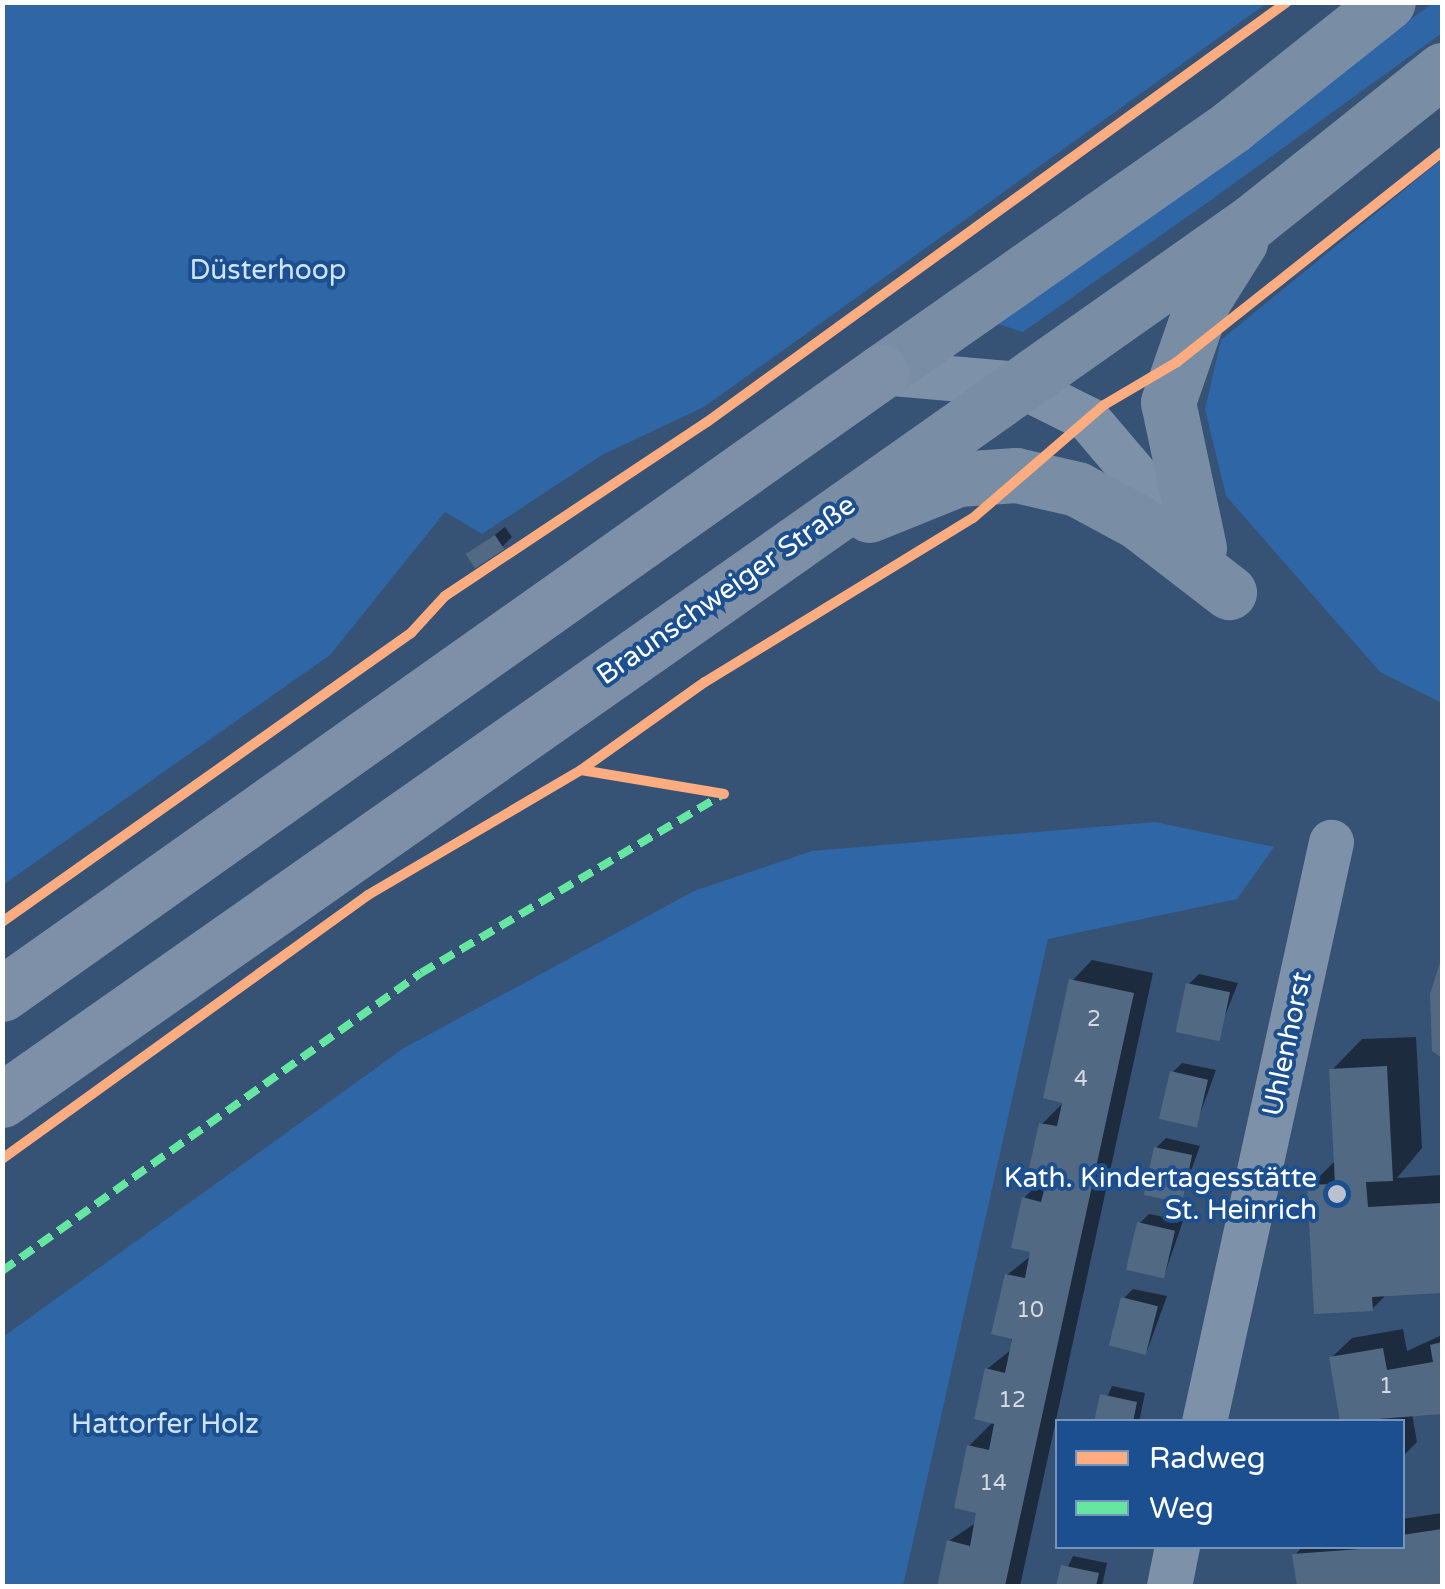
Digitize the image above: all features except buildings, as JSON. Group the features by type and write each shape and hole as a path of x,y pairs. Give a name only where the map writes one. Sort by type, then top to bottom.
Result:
{"highway":[{"path":"2,994 882,372"},
{"name":"Braunschweiger Straße","path":"2,1100 792,546"}],"main road":[{"path":"882,372 1232,126 1388,2"},
{"name":"Braunschweiger Straße","path":"792,546 1253,221 1442,70"},
{"path":"1199,548 1168,402 1203,301 1253,221"},
{"path":"792,546 958,479 1016,475 1077,489 1123,514 1229,592"}],"street":[{"path":"882,372 1018,384 1088,419 1199,548 1229,592"},
{"name":"Uhlenhorst","path":"1205,1419 1332,842"},
{"path":"1169,1586 1176,1549"}],"green space":[{"name":"Düsterhoop","path":"3,2 1267,3 704,407 602,455 482,534 445,512 330,655 3,885"},
{"path":"1433,3 1442,3 1442,33 1214,198 1023,332 985,320"},
{"path":"1442,159 1442,703 1380,672 1226,496 1205,409 1221,340"},
{"name":"Hattorfer Holz","path":"1155,822 1274,847 1237,899 1048,939 903,1586 3,1586 3,1337 404,1048 694,891 812,851"}],"marked path":[{"path":"2,1271 421,973 724,794"}],"cycle path":[{"path":"2,922 411,633 445,596 707,422 1287,2"},
{"path":"2,1159 368,895 581,770 705,682 973,518 1104,405 1177,362 1442,152"},
{"path":"581,770 724,794"}],"place":[{"name":"Kath. Kindertagesstätte St. Heinrich","path":"1337,1194"}]}
